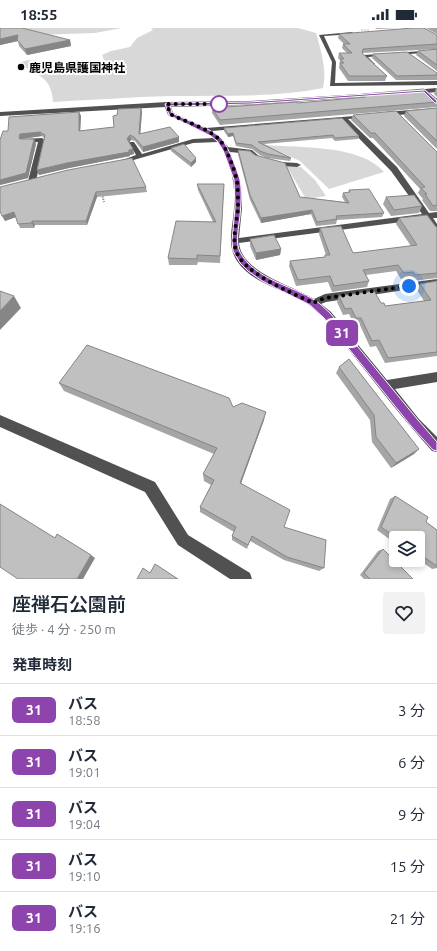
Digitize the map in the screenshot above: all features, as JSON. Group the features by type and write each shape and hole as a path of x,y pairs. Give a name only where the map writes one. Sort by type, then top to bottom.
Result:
{"street":[{"path":"360,33 321,35 334,62 332,85 437,83"},
{"path":"376,67 364,56 437,51"},
{"path":"407,53 413,58"},
{"path":"388,78 394,84"},
{"path":"409,92 437,90"},
{"path":"425,91 431,97"},
{"path":"0,114 167,104 250,103 385,94"},
{"path":"167,104 170,114 204,130 219,140 225,150 237,180 238,207 235,241 236,251 250,269 264,279 313,303 327,315 414,423 437,446"},
{"path":"381,115 399,116 437,110"},
{"path":"204,130 374,115"},
{"path":"343,118 394,169 437,230"},
{"path":"24,140 42,140 32,181"},
{"path":"112,164 193,141 219,140"},
{"path":"132,143 141,157"},
{"path":"225,150 252,152 257,157 265,160 281,164 297,164"},
{"path":"235,241 437,215"},
{"path":"313,303 325,298 437,282"},
{"path":"384,386 437,377"},
{"path":"0,421 150,487 183,540 244,579"}],"path":[{"path":"101,188 104,202"}],"shaded area":[{"path":"0,28 122,28 95,33 8,36"},
{"path":"151,28 298,28 316,33 324,67 323,88 267,95 156,96 53,102 50,87 46,82 37,74 18,63 28,60 52,65 80,60 87,63 104,60 102,55 111,51 130,47 137,38 153,30"},
{"path":"265,145 311,147 345,152 360,156 373,163 384,172 329,189 300,161"},
{"path":"287,167 301,167 315,180 326,196 306,199"}],"building":[{"path":"0,28 22,28 70,40 25,49 17,40 18,35 0,39"},
{"path":"424,28 437,35 437,44 363,49 362,53 387,76 349,76 340,63 344,63 340,59 344,59 339,53 352,53 343,44 350,44 339,34"},
{"path":"437,49 437,65 418,51"},
{"path":"407,52 437,73 437,75 397,76 373,54"},
{"path":"424,89 437,99 437,102 220,120 212,108 366,97 363,94"},
{"path":"141,108 139,134 170,127 179,137 143,147 134,137 130,135 127,139 133,149 129,150 129,152 37,170 45,135 40,132 20,134 20,139 34,139 26,173 0,180 0,140 3,131 8,131 9,117 79,112 79,131 114,127 113,116 117,115 118,109"},
{"path":"437,108 437,141 406,111"},
{"path":"396,111 437,152 437,205 433,206 425,194 427,194 421,188 425,187 375,133 371,133 353,115"},
{"path":"342,118 359,136 335,138 333,135 258,142 291,158 268,154 260,151 252,145 236,143 233,133 228,134 224,128"},
{"path":"184,144 196,158 191,163 171,148"},
{"path":"238,150 250,151 255,155 285,163 300,197 349,203 343,193 350,192 349,190 369,189 384,213 336,216 337,219 317,222 312,210 261,218 250,195"},
{"path":"132,158 146,187 96,192 86,221 32,221 32,223 18,224 14,212 2,216 0,211 0,187 68,170"},
{"path":"197,184 224,184 220,256 197,255 197,259 168,258 176,221 216,222"},
{"path":"414,195 422,206 394,210 386,197"},
{"path":"427,215 437,227 437,273 415,275 413,272 404,273 398,265 363,270 369,281 334,286 330,276 298,280 290,261 325,257 325,255 330,255 320,228 341,226 353,253 417,245 399,218"},
{"path":"274,235 281,249 256,253 250,239"},
{"path":"437,281 437,352 388,358 379,340 372,341 361,318 356,318 351,308 345,309 339,296 374,291 381,303 384,303 385,306 431,300 420,284"},
{"path":"0,291 14,296 0,311"},
{"path":"87,345 229,398 233,407 242,403 266,412 240,483 290,510 284,527 326,540 324,568 287,557 252,536 248,545 232,536 236,527 200,507 214,480 203,474 217,448 59,383"},
{"path":"349,359 419,449 396,463 376,437 374,415 339,367"},
{"path":"395,496 428,517 426,522 437,530 437,566 425,558 425,531 389,531 389,532 381,527"},
{"path":"0,504 55,538 57,534 91,555 77,579 18,579 0,567"},
{"path":"383,549 389,555 389,567 401,567 413,579 370,579 364,573"},
{"path":"155,564 178,579 137,579 143,568 150,573"}],"bus line":[{"name":"31","path":"437,102 425,91 250,103 167,104 170,114 212,134 219,140 225,150 237,180 238,207 235,241 236,251 243,261 250,269 264,279 313,303 327,315 414,423 437,446"}],"place":[{"name":"鹿児島県護国神社","path":"21,67"}],"route":[{"path":"219,104 167,104 170,114 212,134 219,140 225,150 237,180 238,207 235,241 236,251 250,269 264,279 313,303 325,298 409,286"}]}
